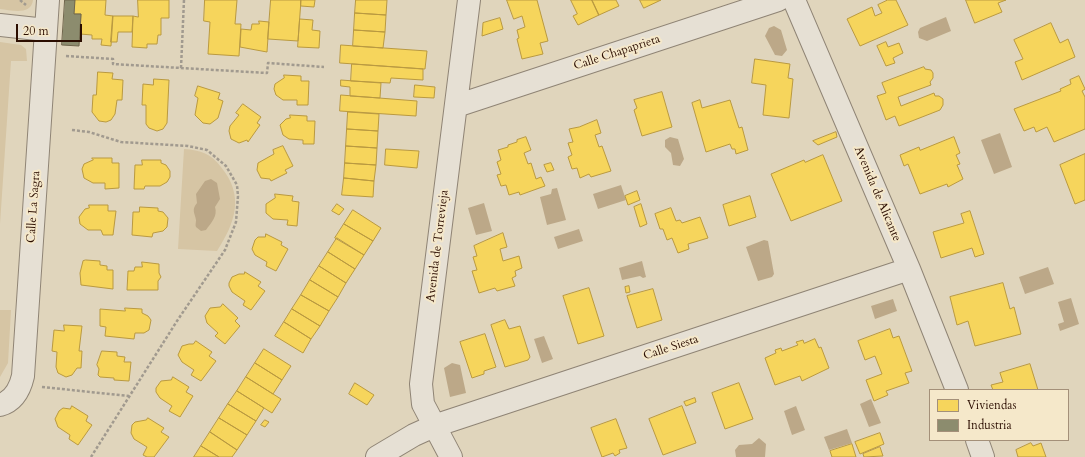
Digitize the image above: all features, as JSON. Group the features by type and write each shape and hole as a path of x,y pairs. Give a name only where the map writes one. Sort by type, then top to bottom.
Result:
{"street":[{"name":"Calle La Sagra","path":"0,405 11,399 17,393 23,376 48,0"},
{"name":"Avenida de Torrevieja","path":"451,457 423,404 421,384 469,0"},
{"name":"Calle Chapaprieta","path":"456,106 778,0"},
{"name":"Avenida de Alicante","path":"794,0 909,269 957,389"},
{"path":"0,25 46,30"},
{"name":"Calle Siesta","path":"434,426 909,269"},
{"path":"377,457 409,438 434,426"},
{"path":"977,441 983,457"}],"path":[{"path":"181,68 184,0"},
{"path":"65,56 113,59 113,64 267,73 268,64 324,66"},
{"path":"72,130 89,132 121,142 188,146 203,149 217,157 226,166 236,185 239,208 231,237 225,250 129,396 91,457"},
{"path":"38,387 129,396"}],"shaded area":[{"path":"0,0 33,0 29,8 15,11 0,9"},
{"path":"946,17 951,31 927,41 919,38 918,32 920,28"},
{"path":"774,26 781,30 787,50 782,56 775,55 765,36 769,28"},
{"path":"0,42 21,45 26,49 27,61 11,61 0,224"},
{"path":"1000,133 1012,167 994,174 981,140"},
{"path":"670,137 678,139 684,159 680,166 673,165 671,153 665,147 665,140"},
{"path":"184,149 196,150 213,159 221,167 233,188 235,209 233,220 217,251 178,249"},
{"path":"211,179 217,183 220,199 215,207 216,213 214,219 206,230 201,231 196,227 194,210 197,203 196,194 205,181"},
{"path":"621,185 626,200 598,209 593,194"},
{"path":"557,188 566,220 547,225 540,197 551,194 552,189"},
{"path":"484,203 492,231 476,235 468,208"},
{"path":"579,229 583,241 558,249 554,237"},
{"path":"764,240 768,241 774,274 772,277 758,281 746,247"},
{"path":"642,261 646,277 643,278 640,276 622,280 619,268"},
{"path":"1048,267 1054,284 1025,294 1019,277"},
{"path":"1071,298 1079,324 1060,331 1058,324 1064,322 1058,302"},
{"path":"893,299 897,311 875,319 871,306"},
{"path":"0,310 11,310 8,363 0,377"},
{"path":"544,336 553,359 542,363 534,339"},
{"path":"452,363 460,365 466,393 450,397 444,368"},
{"path":"871,399 881,423 869,427 860,404"},
{"path":"796,406 805,430 792,435 784,411"},
{"path":"847,429 852,443 829,450 824,437"},
{"path":"759,438 766,444 765,457 736,457 735,450 739,445 752,444"}],"building: Viviendas":[{"path":"75,0 106,0 105,15 113,16 111,46 101,45 102,39 92,39 92,35 80,34 81,14 74,14"},
{"path":"138,0 169,0 169,18 161,18 161,35 158,35 157,44 147,44 147,48 132,47 133,16 138,17"},
{"path":"205,0 237,0 235,24 241,24 239,56 208,54 210,22 204,21"},
{"path":"271,0 301,0 298,41 268,39"},
{"path":"301,0 315,0 314,7 301,6"},
{"path":"356,0 387,0 386,15 355,13"},
{"path":"507,0 537,0 548,41 540,43 543,54 522,59 517,39 519,38 517,30 525,27 522,16 514,19"},
{"path":"571,0 592,0 599,15 578,25 573,16 577,14"},
{"path":"592,0 616,0 619,6 599,15"},
{"path":"640,0 661,0 644,8"},
{"path":"888,0 896,0 908,25 860,46 847,19 872,7 875,16 882,13 878,5"},
{"path":"966,0 1006,0 998,3 1002,12 975,23"},
{"path":"355,13 386,15 385,32 354,30"},
{"path":"113,16 133,16 132,32 118,32 117,42 111,42"},
{"path":"500,18 503,29 482,36 483,23"},
{"path":"300,19 313,20 312,30 320,31 319,48 298,47"},
{"path":"259,21 269,22 267,52 240,47 241,29 251,30 252,24 259,24"},
{"path":"1051,23 1060,43 1068,39 1075,57 1022,80 1015,62 1023,59 1014,40"},
{"path":"354,30 385,32 383,48 353,46"},
{"path":"886,42 888,47 899,43 903,53 893,58 895,63 886,66 877,46"},
{"path":"341,45 427,51 425,69 340,63"},
{"path":"755,59 790,64 788,78 793,79 789,118 763,115 766,85 752,83"},
{"path":"352,64 423,69 423,80 391,78 390,83 351,81"},
{"path":"924,67 925,69 931,70 933,73 933,78 930,82 931,85 898,97 901,106 934,93 935,96 939,96 943,99 943,105 940,110 899,126 895,116 886,120 877,96 886,93 882,83"},
{"path":"98,72 113,73 112,79 123,80 122,100 117,100 115,114 111,120 106,122 99,121 92,112 93,95 96,95"},
{"path":"284,75 301,76 301,81 309,81 308,105 297,105 297,100 283,100 276,95 274,89 275,84 284,78"},
{"path":"1079,76 1085,89 1082,91 1085,97 1085,129 1054,142 1047,127 1036,132 1034,127 1024,131 1014,109 1061,91 1060,89 1071,84 1070,80"},
{"path":"154,79 169,80 167,123 163,129 157,131 149,128 146,124 146,105 142,105 143,84 153,85"},
{"path":"341,80 381,83 380,98 350,96 350,87 341,86"},
{"path":"415,85 435,87 434,98 414,97"},
{"path":"198,86 220,93 218,99 223,101 218,118 210,124 203,123 195,115 198,98 195,96"},
{"path":"662,92 672,127 642,136 634,110 637,108 634,100"},
{"path":"341,95 417,101 416,116 340,111"},
{"path":"700,100 702,108 730,100 739,128 742,127 748,150 736,154 735,149 732,149 730,144 706,152 692,103"},
{"path":"243,104 261,117 257,123 260,125 248,142 247,140 239,143 231,139 229,131 230,126 239,115 236,113"},
{"path":"348,112 379,114 378,131 347,129"},
{"path":"290,115 307,116 307,121 315,121 314,144 303,144 303,140 289,139 283,135 280,125 286,119 290,118"},
{"path":"597,120 601,133 595,135 599,147 602,146 611,171 591,177 589,174 580,178 577,168 572,169 568,157 572,155 568,143 573,142 569,129"},
{"path":"347,129 378,131 377,148 346,146"},
{"path":"836,132 837,137 818,145 813,141"},
{"path":"526,137 531,150 524,153 528,164 531,163 536,179 541,177 545,186 520,195 519,192 509,195 506,185 501,186 497,175 501,174 497,162 501,160 498,150 508,147 508,145 517,142 517,140"},
{"path":"954,137 960,153 956,155 960,164 957,165 963,179 948,187 947,184 920,194 908,164 904,166 900,155 919,147 920,150"},
{"path":"283,146 293,166 285,170 287,173 271,181 270,179 261,178 257,170 258,163 274,154 273,150"},
{"path":"346,146 377,148 376,165 345,163"},
{"path":"386,149 419,151 417,168 385,165"},
{"path":"1085,154 1085,200 1075,204 1060,165"},
{"path":"823,155 842,201 791,221 771,174 804,160 805,162"},
{"path":"92,158 112,158 112,163 119,163 119,188 105,189 105,183 93,183 84,178 82,169 84,164 93,160"},
{"path":"142,160 161,160 161,163 166,165 170,171 170,177 167,182 160,186 145,186 144,189 134,189 135,165 142,165"},
{"path":"345,163 376,165 374,181 344,178"},
{"path":"551,163 554,170 547,172 544,165"},
{"path":"344,178 374,181 373,197 342,195"},
{"path":"637,191 640,200 628,205 625,196"},
{"path":"275,194 293,196 292,201 299,202 297,226 287,225 288,220 273,219 266,213 266,204 275,198"},
{"path":"750,196 756,217 729,226 723,205"},
{"path":"337,204 344,209 339,215 332,211"},
{"path":"641,204 647,224 640,227 634,207"},
{"path":"89,205 108,205 108,211 116,211 113,235 103,235 101,230 88,230 80,224 79,217 85,209 89,208"},
{"path":"140,207 158,208 158,211 163,212 168,218 167,227 163,231 153,233 152,237 132,235 133,212 139,212"},
{"path":"671,208 676,221 680,220 682,223 700,217 708,238 688,244 689,249 678,253 672,238 667,240 663,229 660,229 655,214"},
{"path":"353,210 381,228 373,241 344,224"},
{"path":"970,211 984,254 975,257 972,248 941,258 933,232 964,223 961,214"},
{"path":"344,224 373,241 364,255 335,238"},
{"path":"503,233 507,247 500,249 503,261 519,256 522,268 515,271 516,276 512,278 515,286 497,291 495,288 479,293 472,271 477,270 473,257 477,256 474,246"},
{"path":"266,234 282,242 281,245 288,249 276,271 266,266 267,262 255,255 252,249 255,240 258,237 265,237"},
{"path":"337,238 364,255 355,269 328,252"},
{"path":"328,252 355,269 346,283 319,266"},
{"path":"83,261 100,261 100,265 107,266 107,270 113,270 113,289 81,285 80,273"},
{"path":"142,262 159,264 159,273 161,277 158,281 158,290 127,290 128,271 134,271 135,267 142,267"},
{"path":"319,266 346,283 338,297 310,280"},
{"path":"245,272 261,282 258,286 265,291 251,310 243,305 245,301 232,292 229,286 232,277 239,274 244,274"},
{"path":"310,280 338,297 329,311 301,295"},
{"path":"1003,283 1010,309 1014,307 1021,334 975,346 968,321 957,325 950,297"},
{"path":"629,286 630,292 626,293 625,287"},
{"path":"589,288 604,336 578,344 563,296"},
{"path":"653,289 662,320 637,328 627,296"},
{"path":"301,295 329,311 320,326 292,309"},
{"path":"223,304 238,318 235,321 240,326 225,344 215,336 218,333 207,323 205,316 210,308 220,307"},
{"path":"125,308 142,309 142,313 148,316 151,320 149,330 144,333 135,333 134,339 105,336 106,327 100,326 100,309 125,311"},
{"path":"292,309 320,326 311,339 284,322"},
{"path":"505,320 509,329 520,326 530,357 528,360 505,367 491,325"},
{"path":"284,322 311,339 303,353 275,336"},
{"path":"64,325 82,326 79,351 82,351 81,368 77,368 72,375 66,377 58,373 56,367 57,352 52,351 54,330 64,331"},
{"path":"890,329 893,338 899,336 912,371 905,373 909,383 886,391 888,395 874,401 866,380 882,374 875,356 865,360 858,341"},
{"path":"485,334 496,367 484,371 484,374 472,378 460,342"},
{"path":"815,339 819,348 821,347 829,368 802,381 800,376 775,385 765,358 776,353 775,350 781,348 782,351 798,345 796,342 803,340 804,343"},
{"path":"196,341 212,352 209,356 216,361 201,381 191,375 194,370 182,362 178,355 182,346 193,344"},
{"path":"264,349 291,366 282,380 255,363"},
{"path":"102,351 117,352 117,356 125,357 124,362 131,362 129,381 114,380 114,378 100,377 98,375 99,369 97,365"},
{"path":"255,363 282,380 273,394 246,377"},
{"path":"1030,364 1038,389 993,389 991,385 1003,382 1000,373"},
{"path":"173,377 189,387 186,392 193,396 180,417 169,411 172,406 160,398 156,392 156,388 161,381 171,380"},
{"path":"246,377 281,399 272,413 237,391"},
{"path":"355,383 374,395 367,405 349,394"},
{"path":"739,383 753,419 725,429 712,393"},
{"path":"237,391 264,408 256,421 228,404"},
{"path":"695,398 696,402 686,406 684,402"},
{"path":"228,404 256,421 247,435 219,418"},
{"path":"72,406 88,416 86,421 92,425 78,445 69,439 70,435 58,427 55,419 59,411 63,408 70,409"},
{"path":"682,406 696,443 663,455 649,419"},
{"path":"148,418 164,428 161,432 169,437 154,457 147,457 143,455 147,447 134,439 131,433 132,425 135,422 146,420"},
{"path":"219,418 247,435 237,450 210,432"},
{"path":"616,419 627,448 619,450 620,453 615,456 613,453 602,457 591,428"},
{"path":"265,420 269,422 265,427 261,425"},
{"path":"210,432 237,450 232,457 219,457 201,446"},
{"path":"880,433 884,444 860,454 855,442"},
{"path":"1031,443 1033,446 1041,443 1046,457 1018,457 1016,450"},
{"path":"852,444 856,457 832,457 830,451"},
{"path":"201,446 219,457 194,457"},
{"path":"880,447 883,456 864,457 863,454"}],"building: Industria":[{"path":"65,0 75,0 74,14 81,14 79,46 62,45"}]}
